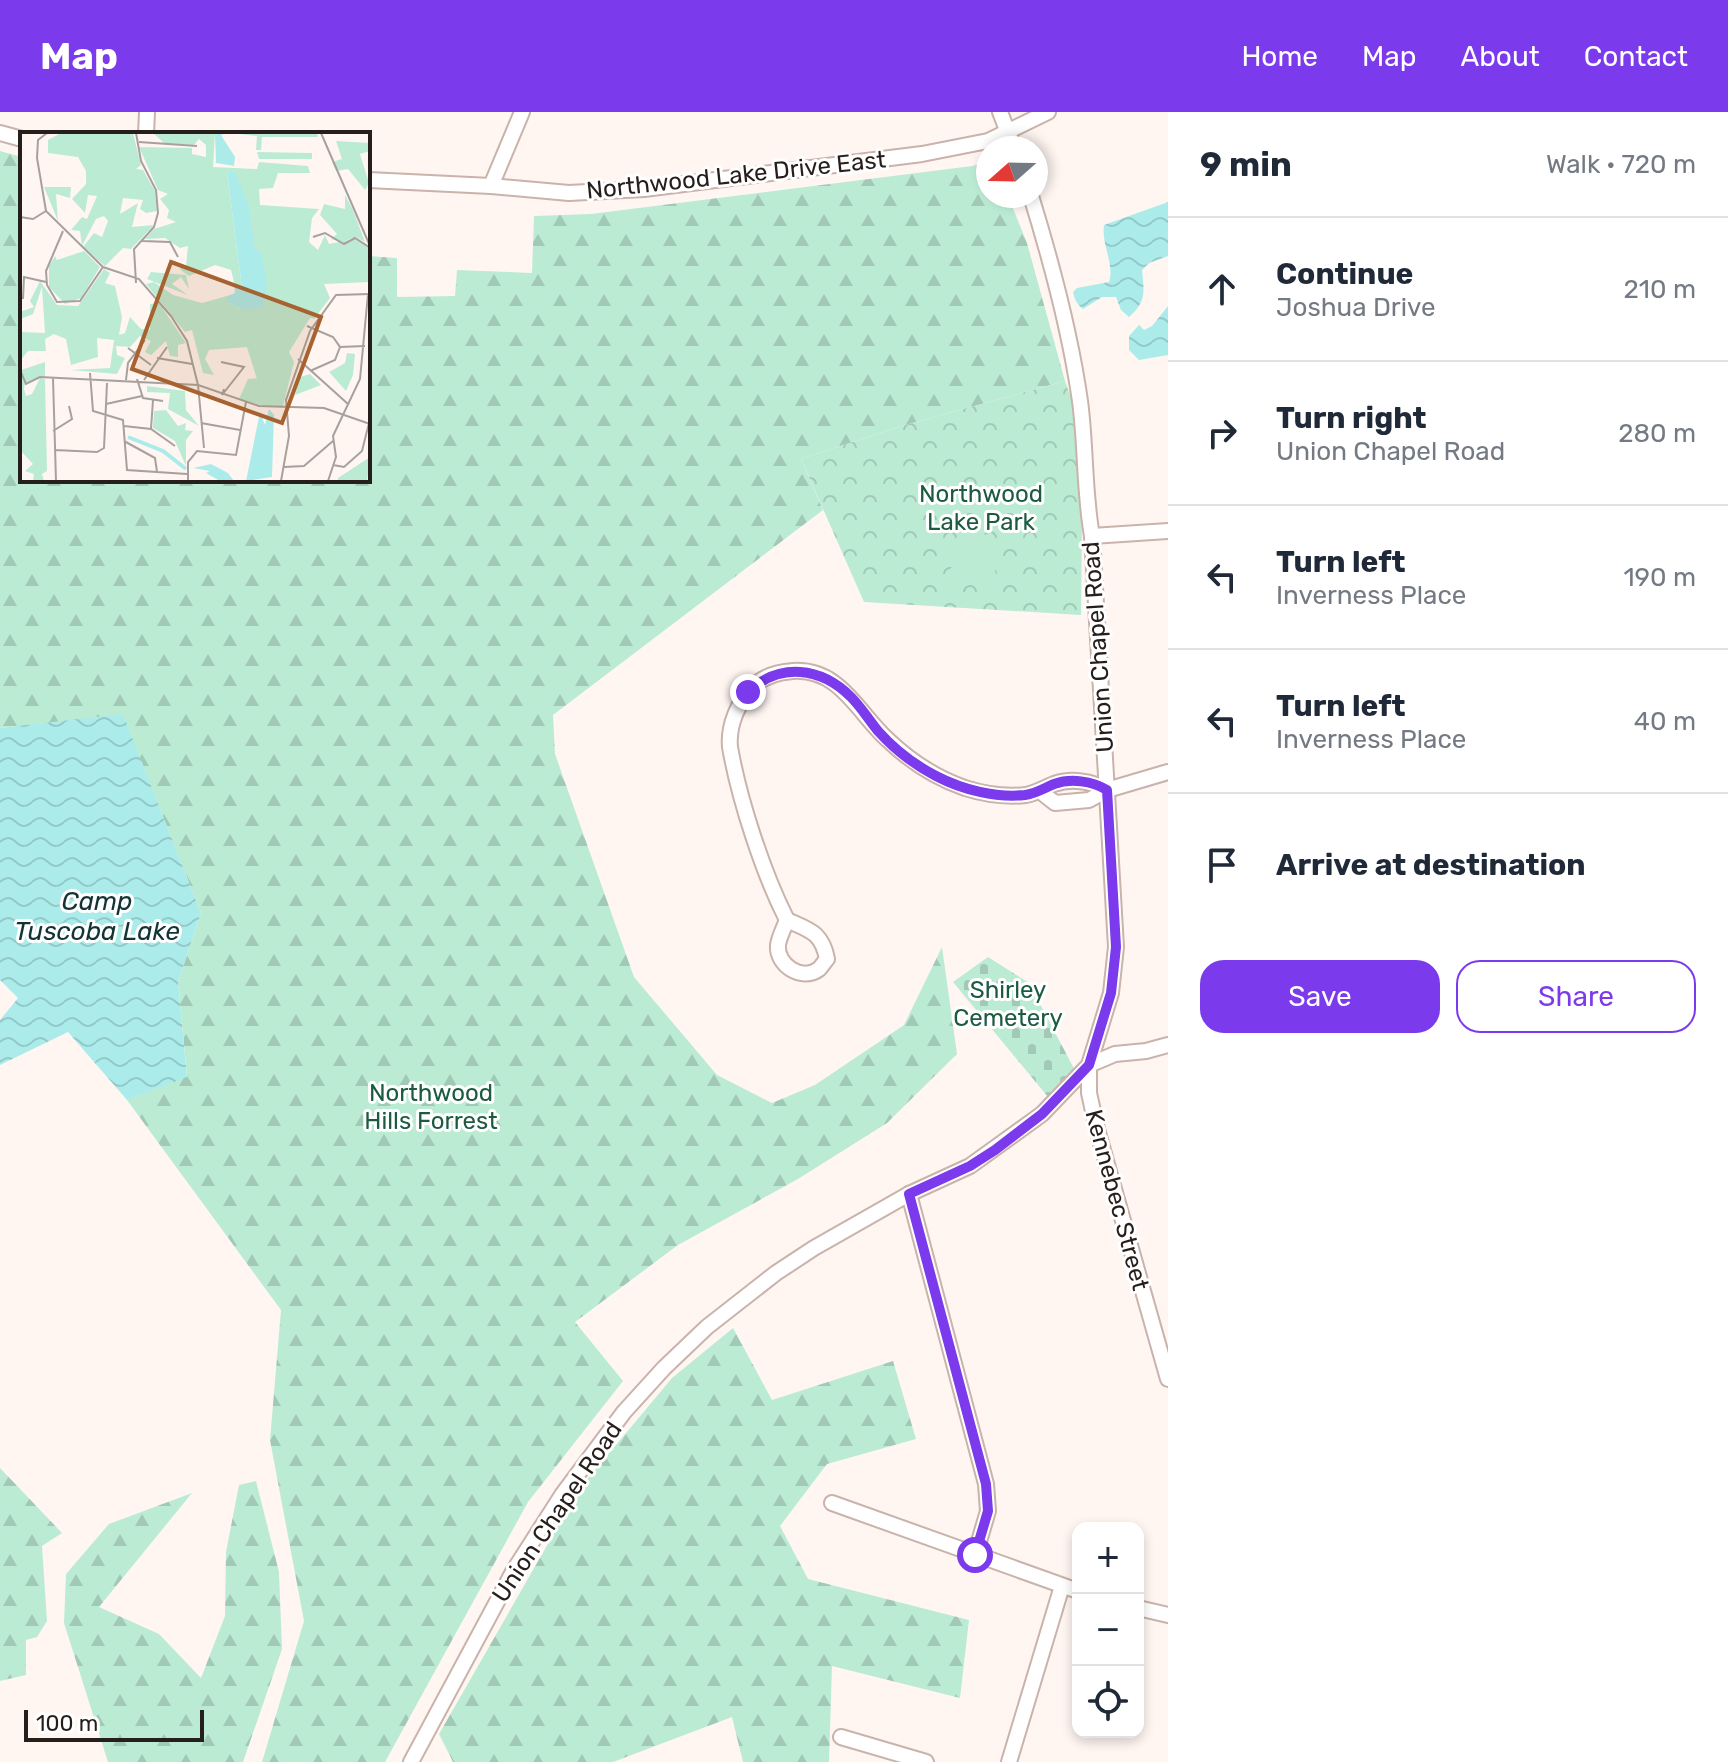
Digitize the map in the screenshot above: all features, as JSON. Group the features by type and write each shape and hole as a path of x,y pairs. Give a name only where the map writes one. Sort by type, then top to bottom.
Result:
{"street":[{"path":"146,132 147,112"},
{"path":"491,186 522,112"},
{"path":"1000,112 1009,136"},
{"name":"Northwood Lake Drive East","path":"370,180 569,193 644,189 922,154 988,141 1048,112"},
{"path":"0,133 20,138"},
{"name":"Union Chapel Road","path":"411,1762 514,1570 571,1483 624,1412 675,1357 752,1290 814,1248 995,1150 1042,1114 1089,1065 1111,993 1116,947 1092,536 1073,358 1050,256 1035,208"},
{"path":"1092,536 1168,531"},
{"path":"787,920 775,897 758,847 729,737 734,717 748,692 759,682 786,671 815,673 828,679 851,696 888,741 912,761 937,776 980,792 1010,795 1041,792 1055,803 1089,800 1107,790 1168,772"},
{"path":"1089,1065 1115,1054 1168,1045"},
{"name":"Kennebec Street","path":"1089,1065 1089,1093 1097,1129 1168,1379"},
{"path":"909,1194 986,1484 988,1511 975,1555"},
{"path":"832,1503 1072,1589"},
{"path":"1009,1762 1062,1586"},
{"path":"1144,1609 1168,1615"},
{"path":"841,1737 926,1762"}],"green space":[{"name":"Northwood Hills Forrest","path":"0,151 20,156 20,482 370,482 370,256 397,258 397,297 455,296 457,270 532,273 534,216 591,214 976,166 976,208 1013,208 1027,243 1065,381 898,427 801,459 823,510 553,715 555,754 634,977 717,1075 772,1103 815,1085 904,1025 942,947 957,1054 887,1123 798,1179 678,1245 575,1322 623,1381 528,1502 385,1762 262,1762 304,1621 270,1440 281,1310 127,1100 187,1076 178,982 201,913 123,715 0,728"},
{"name":"Northwood Lake Park","path":"1065,381 1083,431 1081,615 864,602 801,459 898,427"},
{"path":"988,534 992,554 949,562 946,542"},
{"path":"993,560 997,580 954,588 950,568"},
{"name":"Shirley Cemetery","path":"988,957 1029,983 1078,1076 1053,1103 953,982"},
{"path":"733,1328 772,1400 893,1361 916,1439 827,1464 780,1526 808,1579 969,1620 960,1698 832,1666 829,1762 743,1762 732,1717 613,1762 453,1762 439,1734 580,1488 672,1378"},
{"path":"0,1468 62,1533 42,1546 47,1621 37,1637 26,1640 26,1675 0,1681"},
{"path":"256,1481 279,1572 282,1649 243,1762 108,1762 64,1623 66,1574 109,1524 192,1493 99,1607 159,1634 201,1678 225,1616 226,1552 239,1485"}],"water":[{"path":"1168,202 1168,256 1149,263 1142,270 1143,296 1139,306 1129,317 1121,310 1116,297 1102,297 1083,309 1073,292 1077,288 1109,282 1104,225"},
{"path":"1168,306 1168,355 1139,360 1129,350 1129,336 1139,325 1144,330 1152,326"},
{"name":"Camp Tuscoba Lake","path":"123,714 201,913 178,982 187,1077 127,1100 68,1032 0,1065 0,1020 18,998 0,980 0,728"}],"route":[{"path":"748,692 759,682 786,671 815,673 851,696 878,731 912,761 965,788 1025,795 1041,792 1055,784 1093,781 1107,790 1116,947 1111,993 1089,1065 1042,1114 995,1150 970,1166 909,1194 986,1484 988,1511 975,1555"}]}
